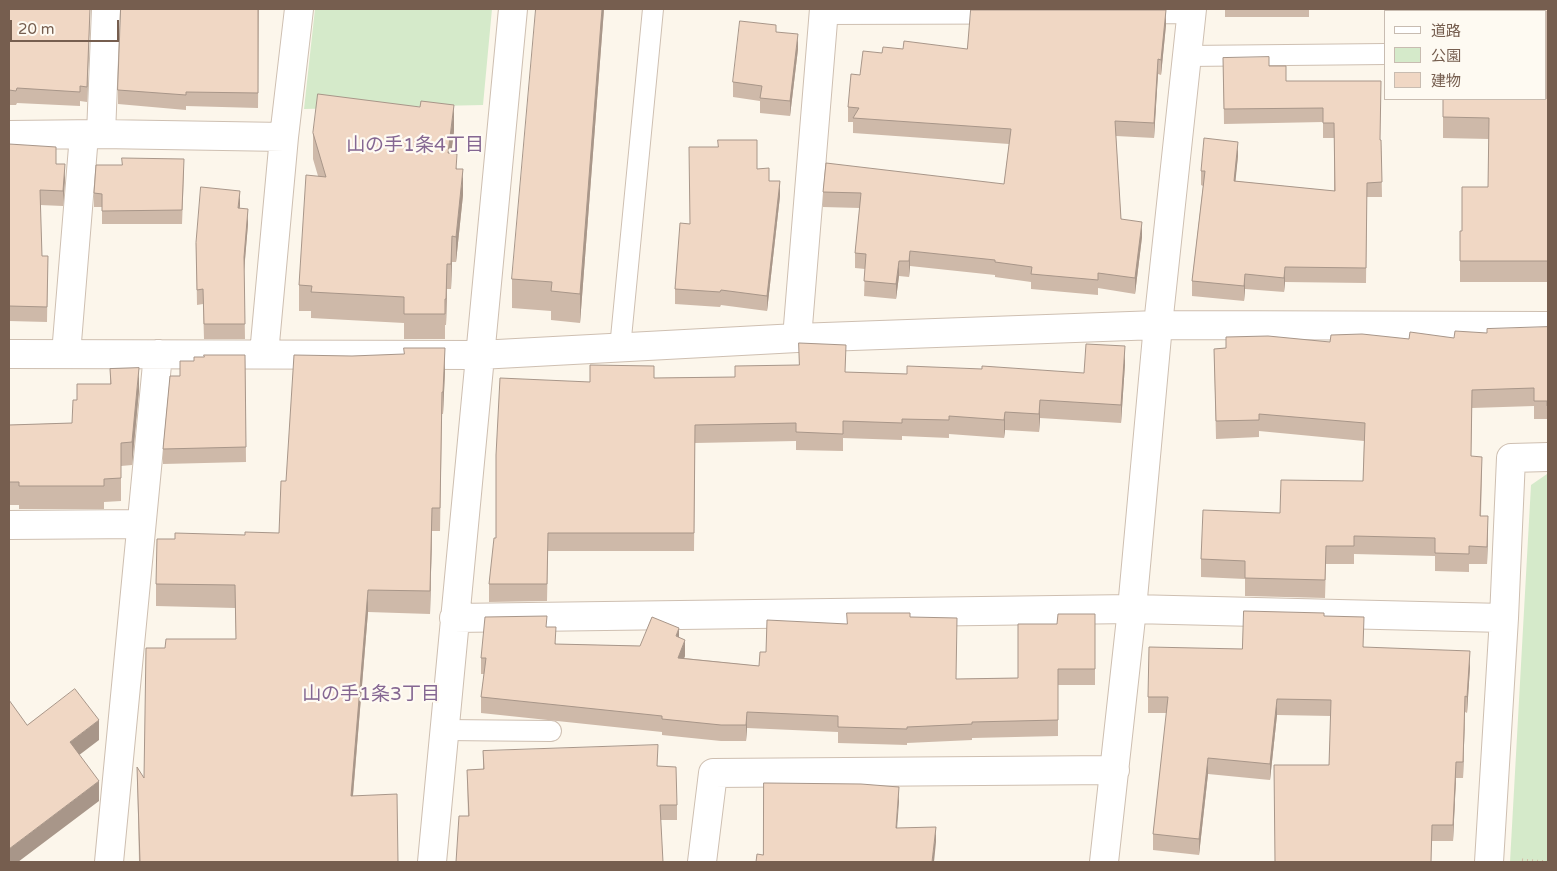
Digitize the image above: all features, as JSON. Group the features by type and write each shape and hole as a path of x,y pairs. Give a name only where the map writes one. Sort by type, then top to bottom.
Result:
{"street":[{"path":"66,354 93,135 106,9"},
{"path":"264,354 298,9"},
{"path":"432,862 479,355 514,9"},
{"path":"797,338 824,9 1192,9 1158,325 1132,609 1104,862"},
{"path":"9,135 284,137"},
{"path":"9,354 479,355 797,338 1158,325 1548,326"},
{"path":"109,862 158,354"},
{"path":"1489,862 1504,618 1511,458 1548,457"},
{"path":"9,525 141,524"},
{"path":"454,618 1132,609 1504,618"},
{"path":"702,862 713,773 1115,770"}],"lane":[{"path":"620,348 653,9"},
{"path":"1187,56 1384,54"},
{"path":"444,730 551,731"}],"green space":[{"path":"315,9 492,9 483,105 304,109"},
{"path":"1547,474 1548,862 1510,862 1531,485"}],"building":[{"path":"9,9 90,9 87,87 80,86 80,92 17,88 16,91 9,90"},
{"path":"121,9 258,9 258,93 186,92 186,95 118,90"},
{"path":"536,9 602,9 580,294 551,291 552,282 512,279"},
{"path":"1548,9 1548,261 1460,261 1462,187 1488,187 1489,118 1443,117 1443,100 1547,100 1547,10 1400,10"},
{"path":"971,10 1166,10 1161,60 1158,59 1154,123 1115,121 1121,219 1142,222 1135,278 1098,273 1098,280 1031,274 1032,267 995,262 995,260 910,251 909,261 899,261 896,284 864,281 866,254 855,253 861,193 823,192 826,163 1004,184 1011,129 853,118 859,108 848,107 851,74 860,75 863,51 882,53 883,47 903,49 904,41 967,49"},
{"path":"740,21 776,25 776,32 798,34 790,101 760,98 762,86 733,82"},
{"path":"1269,57 1269,66 1286,66 1286,81 1381,81 1380,140 1382,182 1367,183 1366,268 1285,267 1284,278 1245,274 1244,286 1192,281 1205,171 1201,171 1204,138 1238,142 1234,181 1335,191 1334,123 1323,123 1323,108 1224,109 1223,58"},
{"path":"318,94 420,107 421,101 454,105 448,153 457,154 456,169 463,169 456,237 452,236 451,264 447,264 445,314 404,314 404,297 311,292 312,286 299,285 306,175 326,177 313,133"},
{"path":"718,140 757,140 757,169 769,168 769,181 780,181 767,296 721,290 720,292 675,289 680,223 690,224 689,147 718,147"},
{"path":"9,144 56,147 56,164 65,164 63,191 40,190 42,256 48,256 47,307 9,306"},
{"path":"122,158 184,159 182,210 102,211 102,194 94,193 96,165 122,165"},
{"path":"201,187 240,191 238,208 248,209 244,257 245,324 204,324 203,289 197,290 196,243"},
{"path":"1548,327 1548,406 1547,401 1534,401 1534,388 1472,390 1471,456 1482,457 1480,516 1488,516 1487,547 1469,546 1469,554 1435,553 1435,538 1354,536 1354,546 1326,546 1325,580 1245,578 1245,561 1201,559 1203,510 1280,513 1281,480 1363,481 1365,423 1259,414 1259,420 1216,421 1214,349 1226,348 1226,337 1268,336 1330,342 1331,335 1362,334 1409,339 1410,332 1454,338 1455,331 1487,333 1487,329"},
{"path":"799,343 846,345 845,372 907,374 907,366 982,369 982,366 1084,373 1086,344 1125,346 1121,405 1040,400 1039,414 1005,412 1004,420 949,416 949,420 902,419 902,423 843,421 843,434 796,432 796,423 695,425 694,533 548,533 547,584 489,584 494,538 496,538 496,455 500,378 590,382 590,365 654,366 654,378 735,377 735,366 799,365"},
{"path":"404,348 445,348 442,392 440,508 432,508 430,591 368,590 351,796 397,794 398,862 140,862 137,767 144,778 146,648 165,648 166,639 236,639 235,585 156,584 157,539 175,539 175,533 245,535 245,532 279,533 281,481 286,481 294,355 352,356 404,354"},
{"path":"204,355 245,355 246,447 163,449 170,376 180,376 180,361 194,361 194,357 204,357"},
{"path":"139,368 132,442 121,443 121,478 104,479 104,486 19,486 19,482 9,482 9,425 72,423 73,400 77,400 77,384 111,384 110,369"},
{"path":"1244,611 1324,613 1324,616 1364,617 1363,647 1470,651 1467,697 1465,696 1463,762 1456,762 1453,825 1432,825 1431,862 1275,862 1274,765 1329,765 1331,700 1277,699 1270,764 1208,758 1199,839 1153,834 1168,697 1148,697 1149,647 1242,649"},
{"path":"847,613 910,613 910,617 957,618 956,679 1018,678 1018,624 1057,624 1058,614 1095,614 1095,669 1058,669 1058,720 972,722 972,724 907,727 907,729 838,727 838,716 747,712 746,725 721,725 662,719 662,716 481,697 486,658 481,658 485,617 547,616 546,627 556,627 555,644 640,646 652,617 679,628 676,636 685,640 678,658 759,666 760,652 766,652 767,620 847,624"},
{"path":"75,689 99,720 70,742 99,781 9,849 9,700 27,725"},
{"path":"658,745 657,766 676,767 677,805 660,805 663,862 456,862 459,816 469,816 467,770 484,769 483,751"},
{"path":"764,783 861,784 899,787 896,828 936,827 932,862 756,862 757,854 763,855"}],"district":[{"name":"山の手1条4丁目","path":"415,146"},
{"name":"山の手1条3丁目","path":"371,695"}]}
